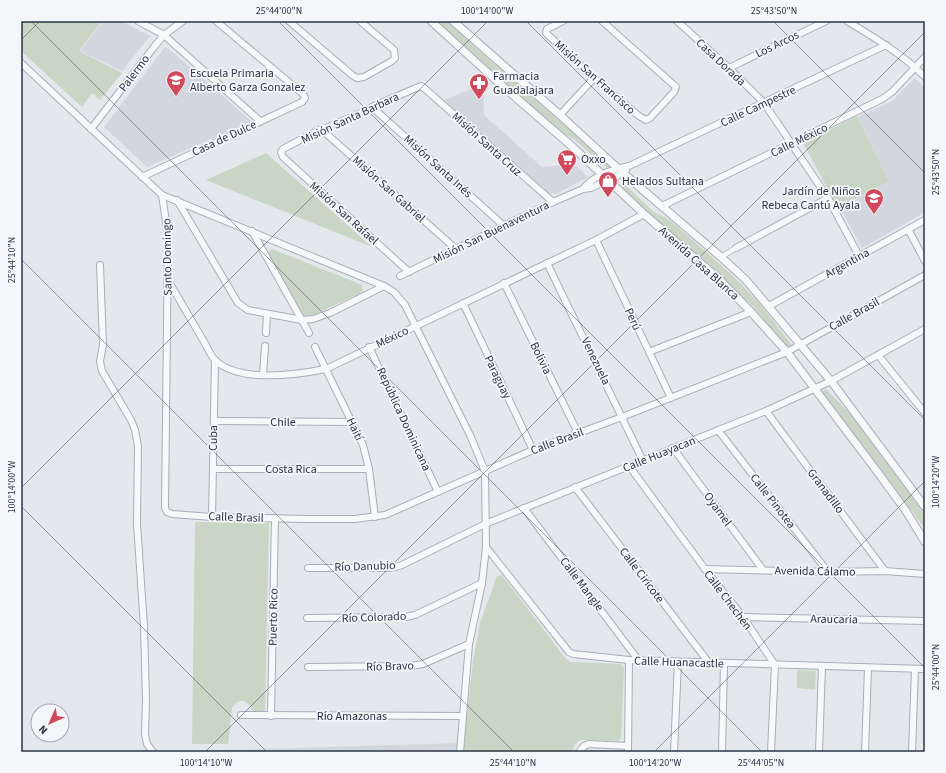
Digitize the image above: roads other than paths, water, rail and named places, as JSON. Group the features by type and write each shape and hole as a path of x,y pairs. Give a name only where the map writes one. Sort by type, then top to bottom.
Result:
{"street":[{"path":"138,21 164,35 260,121"},
{"name":"Palermo","path":"91,129 164,35 183,21"},
{"name":"Casa de Dulce","path":"142,177 302,102 305,98 303,94 216,21"},
{"path":"289,21 357,78 364,77 395,58 394,50 360,21"},
{"name":"Avenida Casa Blanca","path":"431,21 499,84 606,177 644,214 720,280 751,312 787,352 906,511 925,542"},
{"name":"Avenida Casa Blanca","path":"453,21 620,170 722,257 746,280 831,381 925,507"},
{"name":"Misión San Francisco","path":"562,21 545,31 594,78 639,116 646,120 653,116 674,92 676,89 675,85 602,21"},
{"name":"Casa Dorada","path":"677,21 764,103 828,198 859,256"},
{"name":"Los Arcos","path":"728,68 826,21"},
{"path":"847,21 886,45 916,68 925,77"},
{"name":"Calle Campestre","path":"606,177 886,45"},
{"name":"Calle México","path":"662,206 882,99 892,92 925,57"},
{"path":"21,63 162,195 384,286 400,298 470,435 485,471 486,546 482,583 469,644 460,752"},
{"path":"560,115 594,78"},
{"name":"Misión Santa Barbara","path":"281,152 283,149 322,129 421,86"},
{"name":"Misión Santa Cruz","path":"421,86 553,202"},
{"name":"Misión Santa Inés","path":"372,107 504,226"},
{"name":"Misión San Gabriel","path":"322,129 456,249"},
{"name":"Misión San Rafael","path":"281,152 285,159 409,272"},
{"name":"Misión San Buenaventura","path":"400,276 583,189 588,183 606,177"},
{"name":"Santo Domingo","path":"162,195 168,235 165,508 167,512"},
{"path":"722,257 828,198"},
{"path":"177,200 238,303 248,310 302,320 313,319 330,313 384,286"},
{"name":"México","path":"168,281 215,360 225,367 238,372 263,374 300,373 326,368 596,240 644,214"},
{"name":"Argentina","path":"769,306 925,220"},
{"path":"908,229 925,261"},
{"path":"252,231 309,334"},
{"name":"Perú","path":"596,240 671,398"},
{"name":"Venezuela","path":"547,263 642,460"},
{"path":"100,265 103,345 100,366 136,430 138,446 137,524 144,627 146,699 145,734 147,744 153,752"},
{"name":"Calle Brasil","path":"167,512 172,514 212,517 275,518 356,519 385,515 534,450 787,352 925,275"},
{"name":"Bolivia","path":"504,283 578,433"},
{"name":"Paraguay","path":"463,303 534,450"},
{"path":"649,352 751,312"},
{"path":"266,333 267,314"},
{"name":"Calle Huayacan","path":"485,524 766,411 831,381 924,331"},
{"path":"263,374 265,346"},
{"name":"Haití","path":"315,347 363,446 369,469 375,517"},
{"name":"República Dominicana","path":"369,347 438,492"},
{"path":"878,355 925,413"},
{"name":"Cuba","path":"212,517 215,360"},
{"name":"Granadillo","path":"766,411 885,571"},
{"name":"Chile","path":"214,421 352,422"},
{"name":"Calle Pinotea","path":"718,430 828,572"},
{"name":"Oyamel","path":"674,448 763,570"},
{"name":"Calle Chechén","path":"629,466 705,569 743,617 775,665"},
{"name":"Costa Rica","path":"213,468 369,469"},
{"name":"Calle Ciricote","path":"575,488 709,663"},
{"name":"Calle Mangle","path":"524,508 639,661"},
{"name":"Puerto Rico","path":"271,716 275,518"},
{"name":"Río Danubio","path":"308,568 395,567 485,524"},
{"name":"Calle Huanacastle","path":"486,546 569,652 575,655 639,661 925,670"},
{"name":"Avenida Cálamo","path":"705,569 828,572 885,571 925,574"},
{"name":"Río Colorado","path":"307,618 406,617 415,615 482,583"},
{"name":"Araucaria","path":"743,617 925,621"},
{"name":"Río Bravo","path":"308,667 411,666 423,664 469,644"},
{"path":"580,752 584,746 589,744 628,749 629,660"},
{"path":"674,752 678,662"},
{"path":"722,752 724,663"},
{"path":"771,752 775,665"},
{"path":"819,752 822,666"},
{"path":"865,752 868,668"},
{"path":"912,752 915,669"},
{"name":"Río Amazonas","path":"241,715 463,716"}],"place":[{"name":"Escuela Primaria Alberto Garza Gonzalez","path":"176,97"},
{"name":"Farmacia Guadalajara","path":"479,100"},
{"name":"Oxxo","path":"567,176"},
{"name":"Helados Sultana","path":"608,198"},
{"name":"Jardín de Niños Rebeca Cantú Ayala","path":"874,215"}]}
